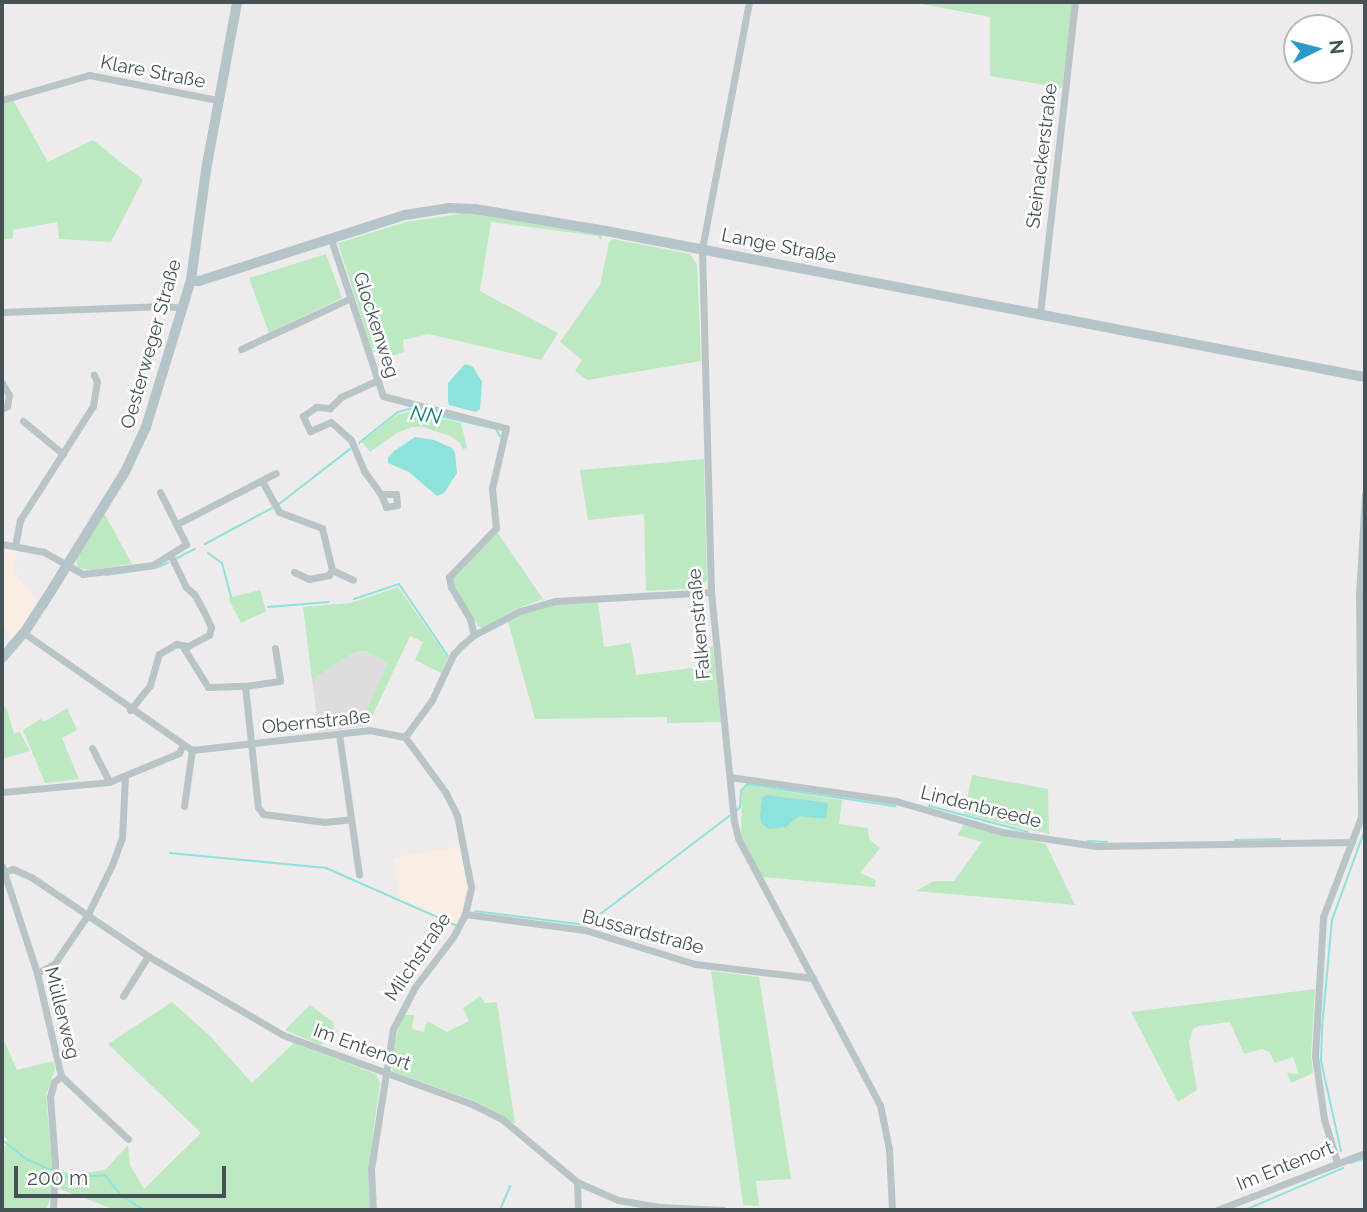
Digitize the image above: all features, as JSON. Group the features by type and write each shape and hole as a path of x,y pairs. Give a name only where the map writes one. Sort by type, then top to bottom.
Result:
{"street":[{"name":"Oesterweger Straße","path":"2,658 24,633 136,450 191,279 218,100 237,2"},
{"name":"Falkenstraße","path":"749,2 702,249 710,592 730,777 738,838 880,1105 889,1149 892,1210"},
{"name":"Steinackerstraße","path":"1040,314 1075,2"},
{"name":"Klare Straße","path":"2,100 89,75 218,100"},
{"name":"Lange Straße","path":"191,279 199,281 405,215 449,208 475,209 702,249 1365,377"},
{"name":"Glockenweg","path":"331,239 383,396 393,401 506,428 492,488 496,528 454,568 450,577 451,587 470,619 474,635"},
{"path":"241,349 351,298"},
{"path":"2,312 165,306 183,308"},
{"path":"15,546 20,520 93,407 97,382 94,375"},
{"path":"331,422 310,431 303,416 316,407 330,408 341,397 377,380"},
{"path":"2,383 9,395 7,406 2,409"},
{"path":"330,408 331,422 351,440 364,471 381,494"},
{"path":"23,421 63,454"},
{"path":"177,524 276,473"},
{"path":"262,481 279,512 322,528 332,570 329,575 309,579 294,572"},
{"path":"2,544 44,552 83,574 153,565 186,544 160,492"},
{"path":"1337,1162 1324,1119 1315,1056 1324,917 1361,817 1359,595 1365,494"},
{"path":"171,556 211,627 209,635 183,647"},
{"path":"332,570 354,580"},
{"path":"405,737 432,700 453,655 474,635 539,603 710,592"},
{"name":"Obernstraße","path":"24,633 182,746 192,750 369,730 405,737"},
{"path":"130,709 150,685 159,654 176,644 183,647 208,687 280,681 275,648"},
{"path":"245,686 256,801 263,814 324,822 351,818"},
{"path":"339,734 359,875"},
{"name":"Milchstraße","path":"373,1210 370,1169 384,1072 398,1016 453,937 465,914 471,887 457,815 446,793 405,737"},
{"path":"2,792 109,782 179,753 182,746"},
{"path":"92,748 109,782"},
{"path":"184,806 192,750"},
{"path":"37,973 54,964 87,916 122,838 125,776"},
{"name":"Lindenbreede","path":"730,777 896,801 1002,832 1096,846 1352,842"},
{"name":"Im Entenort","path":"3,869 13,869 31,877 148,956 284,1035 472,1104 502,1119 577,1182 618,1200 660,1207 723,1210"},
{"name":"Müllerweg","path":"3,869 37,973 61,1076 54,1082 50,1097 54,1167 52,1210"},
{"name":"Bussardstraße","path":"465,914 585,930 695,964 813,978"},
{"path":"123,996 148,956"},
{"path":"61,1076 128,1139"},
{"name":"Im Entenort","path":"1217,1210 1230,1208 1337,1162 1365,1153"},
{"path":"577,1182 578,1210"}],"shaded area":[{"path":"2,549 17,551 14,572 37,600 22,627 11,637 2,624"},
{"path":"366,651 389,663 359,727 319,732 312,680 355,652"},
{"path":"460,846 468,887 456,925 400,900 394,858"}],"green space":[{"path":"912,2 1073,2 1062,88 990,76 990,17"},
{"path":"13,100 48,162 93,140 143,180 111,242 59,239 57,222 13,230 13,238 2,240 2,103"},
{"path":"472,212 600,232 602,236 601,241 598,236 491,222 480,291 558,333 541,360 428,334 403,340 404,352 388,357 372,351 338,243 406,222"},
{"path":"613,239 690,254 697,264 701,361 587,380 575,371 582,360 560,342 600,285 609,242"},
{"path":"326,254 342,298 269,333 249,278"},
{"path":"413,411 461,423 467,448 463,449 459,442 450,436 423,427 412,427 397,433 370,452 362,442 397,415"},
{"path":"704,459 707,580 700,588 646,591 644,514 588,520 580,470"},
{"path":"104,513 132,564 91,570 78,568 76,557"},
{"path":"497,532 543,599 518,608 483,628 478,626 452,578"},
{"path":"398,587 448,658 441,673 415,660 423,642 410,636 368,725 359,727 388,663 366,651 355,652 312,680 303,607 351,603"},
{"path":"260,590 266,611 241,623 228,598"},
{"path":"598,602 604,647 631,643 636,675 701,667 700,648 713,646 721,722 667,723 667,717 535,719 508,622 521,614 556,604"},
{"path":"2,704 7,710 14,733 20,732 30,751 2,759"},
{"path":"67,708 77,730 62,738 79,779 45,783 23,730 41,719 44,722"},
{"path":"972,775 1048,789 1049,834 964,814"},
{"path":"747,785 842,800 839,824 868,828 869,839 880,848 860,873 876,880 875,887 762,877 741,836 742,792"},
{"path":"964,825 1046,844 1075,905 916,891 934,881 954,881 982,842 957,835"},
{"path":"711,971 759,977 791,1179 756,1181 759,1206 743,1205"},
{"path":"1315,989 1311,1055 1313,1073 1291,1083 1287,1073 1299,1074 1293,1057 1275,1063 1269,1052 1262,1049 1244,1054 1230,1022 1199,1026 1193,1029 1189,1042 1197,1090 1178,1102 1131,1012"},
{"path":"480,996 485,1003 497,1002 515,1124 472,1100 394,1072 389,1064 402,1015 414,1015 412,1029 424,1032 427,1021 447,1032 469,1021 463,1008"},
{"path":"172,1002 210,1036 252,1083 294,1043 376,1074 380,1083 368,1171 370,1210 116,1210 57,1188 58,1169 73,1175 105,1170 128,1145 130,1165 144,1189 201,1133 108,1044"},
{"path":"310,1005 333,1022 335,1034 321,1045 285,1030"},
{"path":"2,1036 17,1070 53,1061 55,1068 46,1096 52,1162 50,1199 46,1210 2,1210 2,1145 6,1146 7,1139 2,1136"}],"water":[{"path":"465,364 473,367 482,382 480,409 476,412 449,405 448,401 448,383"},
{"path":"415,437 434,440 452,448 455,453 457,473 444,493 437,496 409,472 388,463 388,458 394,451"},
{"path":"766,795 828,803 826,819 799,816 786,827 769,829 761,823 760,815 762,798"}],"waterway":[{"name":"NN","path":"359,443 398,412 409,409 496,429 500,436"},
{"name":"NN","path":"279,504 350,449"},
{"name":"NN","path":"205,544 272,508"},
{"name":"NN","path":"177,558 195,549"},
{"path":"208,553 222,563 231,597"},
{"name":"NN","path":"106,575 155,568 168,563"},
{"path":"354,599 399,584 448,656"},
{"path":"268,607 329,602"},
{"path":"737,810 740,807 741,791 747,784 895,806"},
{"path":"929,806 1028,832"},
{"path":"475,911 586,925 729,816"},
{"path":"1341,1151 1321,1061 1322,1028 1332,920 1364,832"},
{"path":"1235,840 1280,839"},
{"path":"1088,841 1107,842"},
{"path":"170,853 326,868 455,925"},
{"path":"2,1140 28,1160 50,1170"},
{"path":"1350,1163 1365,1158"},
{"path":"1245,1210 1343,1168"},
{"path":"59,1174 71,1178 105,1175 120,1195 144,1210"},
{"path":"500,1210 510,1186"}]}
